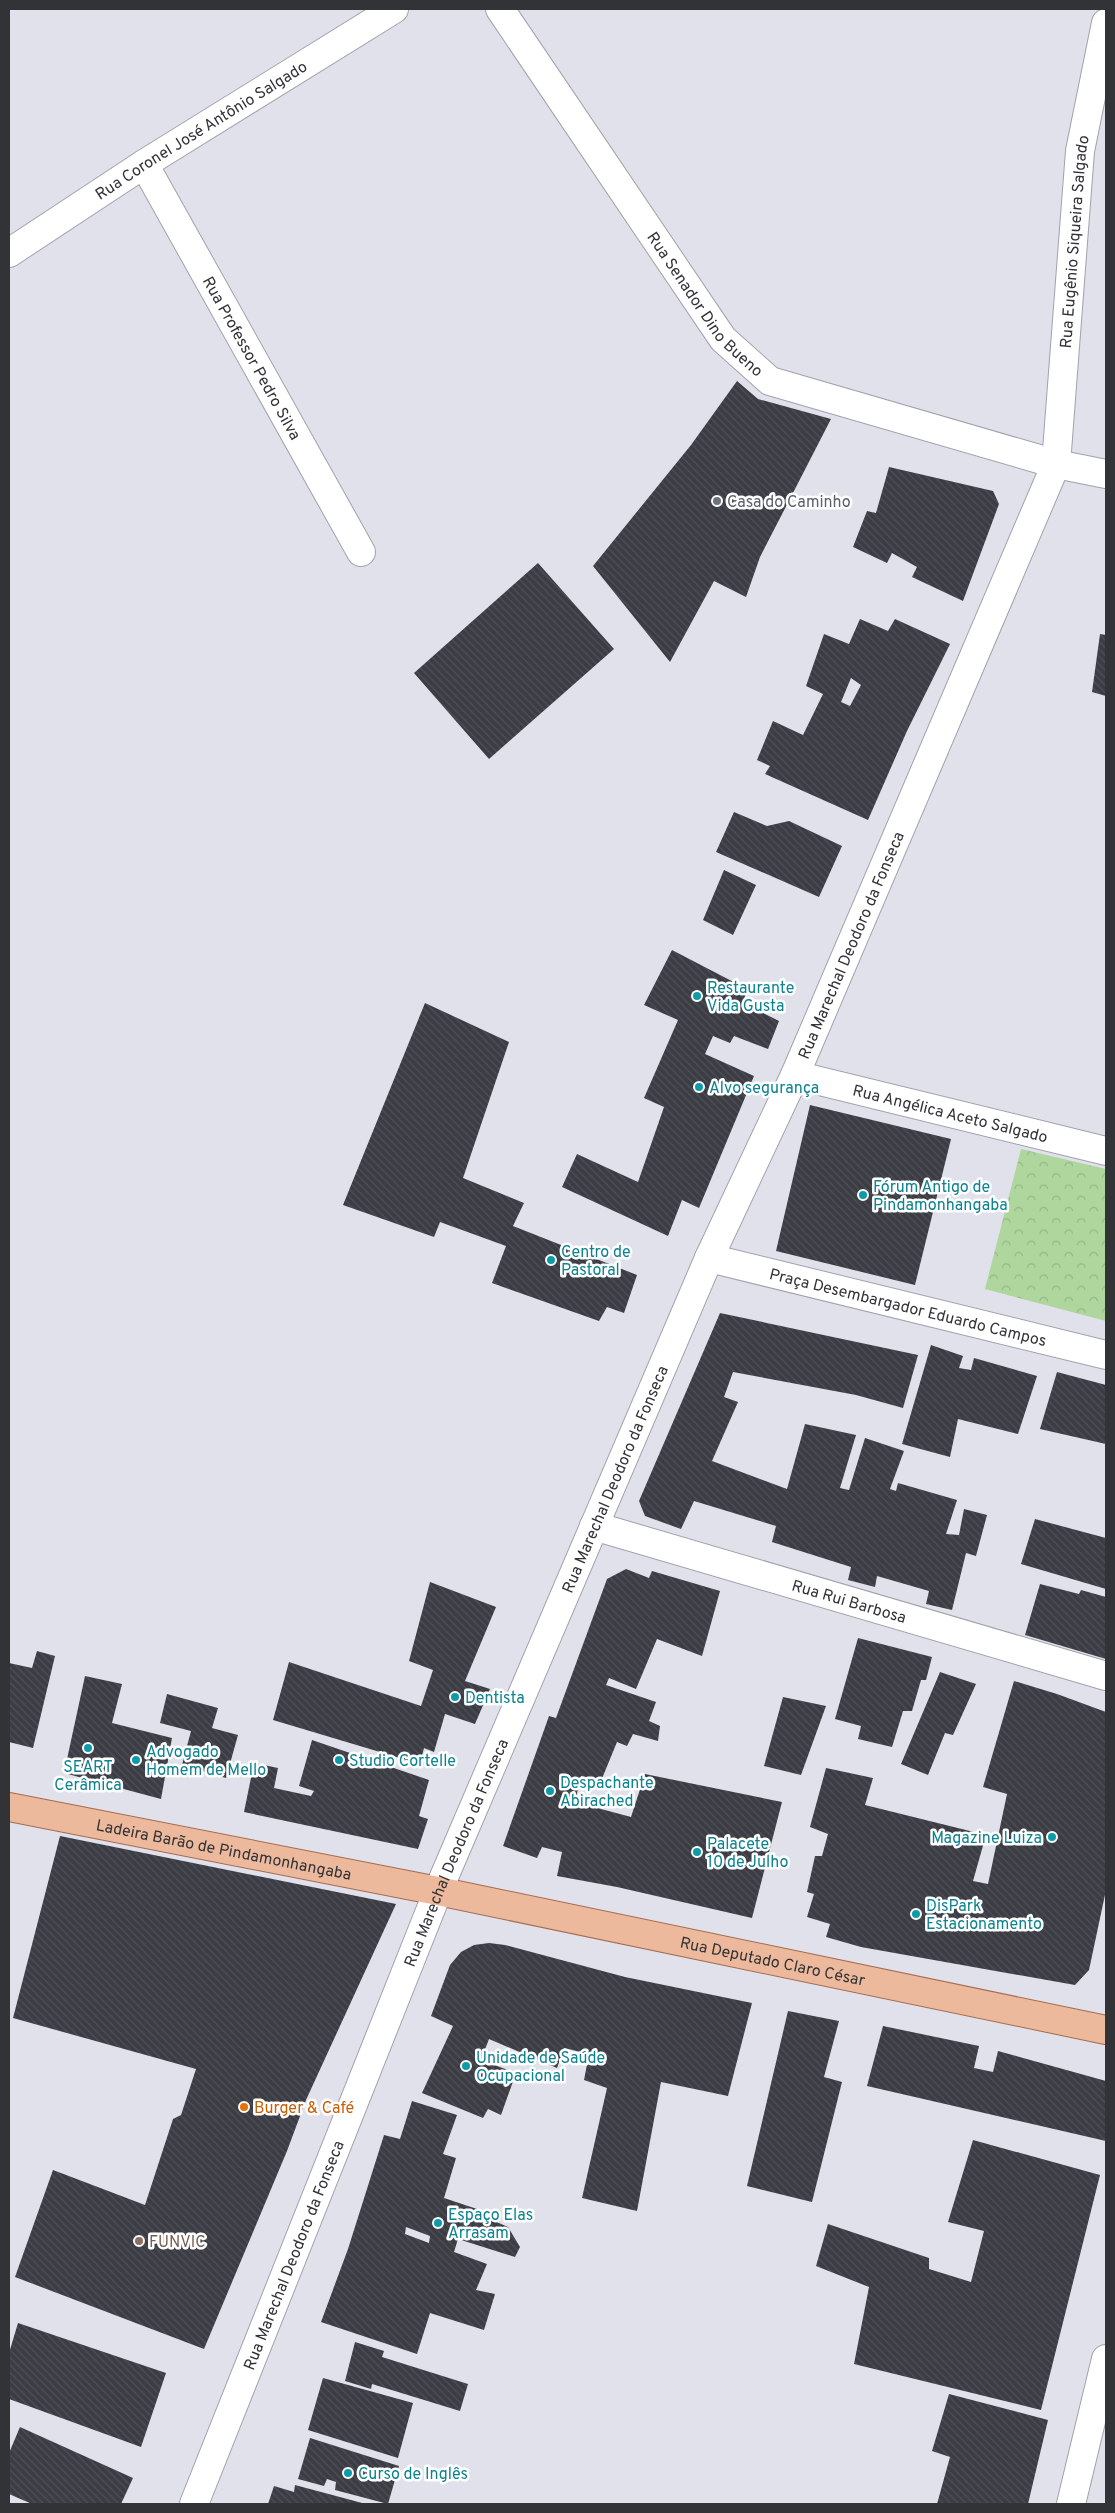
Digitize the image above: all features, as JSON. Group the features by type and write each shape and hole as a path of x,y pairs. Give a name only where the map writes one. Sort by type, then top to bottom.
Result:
{"main road":[{"name":"Ladeira Barão de Pindamonhangaba","path":"9,1806 438,1891"},
{"name":"Rua Deputado Claro César","path":"438,1891 1106,2030"}],"street":[{"name":"Rua Coronel José Antônio Salgado","path":"9,253 144,164 394,9"},
{"name":"Rua Senador Dino Bueno","path":"500,9 723,339 770,381 1056,464 1106,474"},
{"name":"Rua Eugênio Siqueira Salgado","path":"1056,464 1080,151 1106,22"},
{"name":"Rua Professor Pedro Silva","path":"144,164 360,552"},
{"name":"Rua Marechal Deodoro da Fonseca","path":"194,2504 438,1891 709,1258 795,1074 1056,464"},
{"name":"Rua Angélica Aceto Salgado","path":"795,1074 1106,1151"},
{"name":"Praça Desembargador Eduardo Campos","path":"709,1258 1106,1355"},
{"name":"Rua Rui Barbosa","path":"594,1526 1106,1676"},
{"path":"1071,2504 1106,2359"}],"green space":[{"path":"1021,1149 1106,1169 1106,1321 985,1289"}],"building":[{"name":"Casa do Caminho","path":"737,381 758,399 831,419 760,557 746,597 714,581 670,662 593,566 691,445"},
{"path":"889,467 993,491 999,504 963,601 912,577 917,567 892,553 887,563 853,547 867,511 876,513"},
{"path":"538,563 614,649 489,759 414,673"},
{"path":"860,619 888,631 895,619 950,644 907,731 868,820 765,774 770,766 757,760 773,721 803,735 823,694 806,686 824,634 849,644","holes":["851,678 861,685 850,706 841,702"]},
{"path":"1100,634 1106,635 1106,696 1092,692"},
{"path":"734,812 767,826 789,821 842,846 819,897 716,852"},
{"path":"724,870 756,885 733,935 703,920"},
{"path":"672,950 747,989 743,1003 779,1021 768,1049 734,1036 730,1043 713,1036 705,1054 754,1076 699,1208 682,1200 668,1236 562,1187 577,1154 638,1182 664,1107 644,1098 678,1020 644,1005"},
{"path":"425,1003 509,1042 463,1178 524,1203 513,1226 637,1275 624,1313 607,1307 599,1321 492,1283 506,1246 440,1222 434,1237 343,1205"},
{"name":"Fórum Antigo de Pindamonhangaba","path":"810,1105 951,1139 915,1285 776,1251"},
{"path":"720,1313 918,1355 903,1408 856,1395 733,1372 724,1397 738,1402 712,1461 787,1489 805,1424 856,1435 840,1488 849,1490 865,1438 904,1451 890,1489 896,1491 898,1483 957,1500 946,1534 959,1535 964,1509 987,1515 976,1556 966,1553 952,1610 926,1604 929,1591 877,1576 875,1587 848,1580 851,1567 772,1542 776,1526 694,1501 681,1529 645,1516 639,1501"},
{"path":"931,1345 963,1356 959,1368 971,1370 974,1358 1037,1376 1018,1434 958,1419 950,1457 902,1444"},
{"path":"1057,1372 1106,1385 1106,1444 1040,1429"},
{"path":"1035,1519 1106,1538 1106,1589 1021,1564"},
{"path":"626,1569 649,1578 652,1571 720,1591 702,1656 657,1639 636,1689 609,1678 606,1685 656,1702 649,1721 660,1726 658,1741 633,1734 627,1746 617,1742 601,1781 581,1776 575,1802 631,1817 645,1774 782,1802 752,1918 617,1887 557,1876 562,1852 542,1847 537,1858 503,1846 549,1716 556,1718 607,1579"},
{"path":"430,1582 496,1607 465,1681 490,1689 475,1724 445,1714 434,1752 424,1748 420,1764 273,1720 289,1662 421,1706 433,1670 409,1661"},
{"path":"1040,1584 1079,1594 1081,1590 1106,1597 1106,1659 1025,1635"},
{"path":"858,1638 932,1657 926,1680 921,1680 912,1711 903,1711 892,1747 858,1739 861,1726 835,1719"},
{"path":"37,1651 55,1656 33,1748 9,1742 9,1663 32,1668"},
{"path":"940,1672 976,1684 953,1735 945,1733 928,1775 901,1764"},
{"path":"85,1676 122,1684 112,1723 172,1738 161,1799 64,1773"},
{"path":"1014,1681 1106,1712 1106,1890 1089,1970 1075,1985 861,1947 826,1937 830,1924 807,1917 814,1894 807,1892 815,1856 822,1856 828,1834 810,1827 826,1768 873,1778 865,1805 986,1835 973,1881 988,1884 1007,1794 983,1787"},
{"path":"167,1694 218,1708 212,1728 238,1735 226,1778 182,1765 191,1731 160,1723"},
{"path":"783,1697 826,1706 801,1775 764,1766"},
{"path":"312,1740 429,1780 419,1816 428,1819 418,1849 244,1812 254,1763 278,1768 274,1788 311,1796 314,1791 299,1786"},
{"path":"60,1836 396,1904 306,2100 287,2151 204,2349 15,2277 53,2170 145,2205 173,2119 181,2115 196,2069 13,2018"},
{"path":"489,1943 505,1945 625,1977 752,2003 728,2096 661,2082 637,2211 582,2198 607,2088 584,2080 589,2054 564,2048 557,2068 489,2039 481,2060 516,2073 501,2115 488,2109 483,2118 422,2093 453,2026 431,2016 450,1965 461,1952 474,1945"},
{"path":"788,2011 839,2021 824,2077 842,2082 812,2202 747,2186"},
{"path":"883,2026 979,2046 974,2068 993,2072 998,2051 1106,2081 1106,2141 867,2086"},
{"path":"412,2101 457,2115 443,2154 456,2158 444,2198 492,2214 492,2220 508,2227 520,2247 515,2257 458,2239 454,2252 487,2264 476,2290 495,2294 484,2330 430,2313 417,2354 321,2322 348,2249 384,2135 400,2139","holes":["406,2227 430,2236 429,2243 405,2234"]},
{"path":"973,2140 1100,2175 1041,2410 854,2364 869,2287 816,2266 828,2224 929,2258 929,2269 971,2282 984,2231 948,2222"},
{"path":"18,2323 166,2373 141,2447 9,2399 9,2353"},
{"path":"355,2342 384,2351 382,2357 468,2384 460,2411 372,2384 371,2389 345,2381"},
{"path":"323,2378 413,2403 398,2458 308,2430"},
{"path":"949,2394 1048,2420 1028,2504 937,2504 950,2457 932,2451"},
{"path":"20,2427 133,2478 121,2504 32,2504 9,2494 9,2453"},
{"name":"Curso de Inglês","path":"310,2438 399,2466 388,2504 335,2490 336,2482 327,2479 324,2486 298,2479"},
{"path":"295,2485 366,2504 268,2504 274,2486 294,2492"}],"place":[{"name":"Casa do Caminho","path":"717,501"},
{"name":"Restaurante Vida Gusta","path":"697,996"},
{"name":"Alvo segurança","path":"699,1087"},
{"name":"Fórum Antigo de Pindamonhangaba","path":"863,1195"},
{"name":"Centro de Pastoral","path":"551,1260"},
{"name":"Dentista","path":"455,1697"},
{"name":"SEART Cerâmica","path":"88,1748"},
{"name":"Advogado Homem de Mello","path":"136,1760"},
{"name":"Studio Cortelle","path":"339,1760"},
{"name":"Despachante Abirached","path":"550,1791"},
{"name":"Magazine Luiza","path":"1052,1837"},
{"name":"Palacete 10 de Julho","path":"697,1852"},
{"name":"DisPark Estacionamento","path":"916,1914"},
{"name":"Unidade de Saúde Ocupacional","path":"466,2066"},
{"name":"Burger & Café","path":"244,2107"},
{"name":"Espaço Elas Arrasam","path":"438,2223"},
{"name":"FUNVIC","path":"139,2241"},
{"name":"Curso de Inglês","path":"348,2473"}]}
